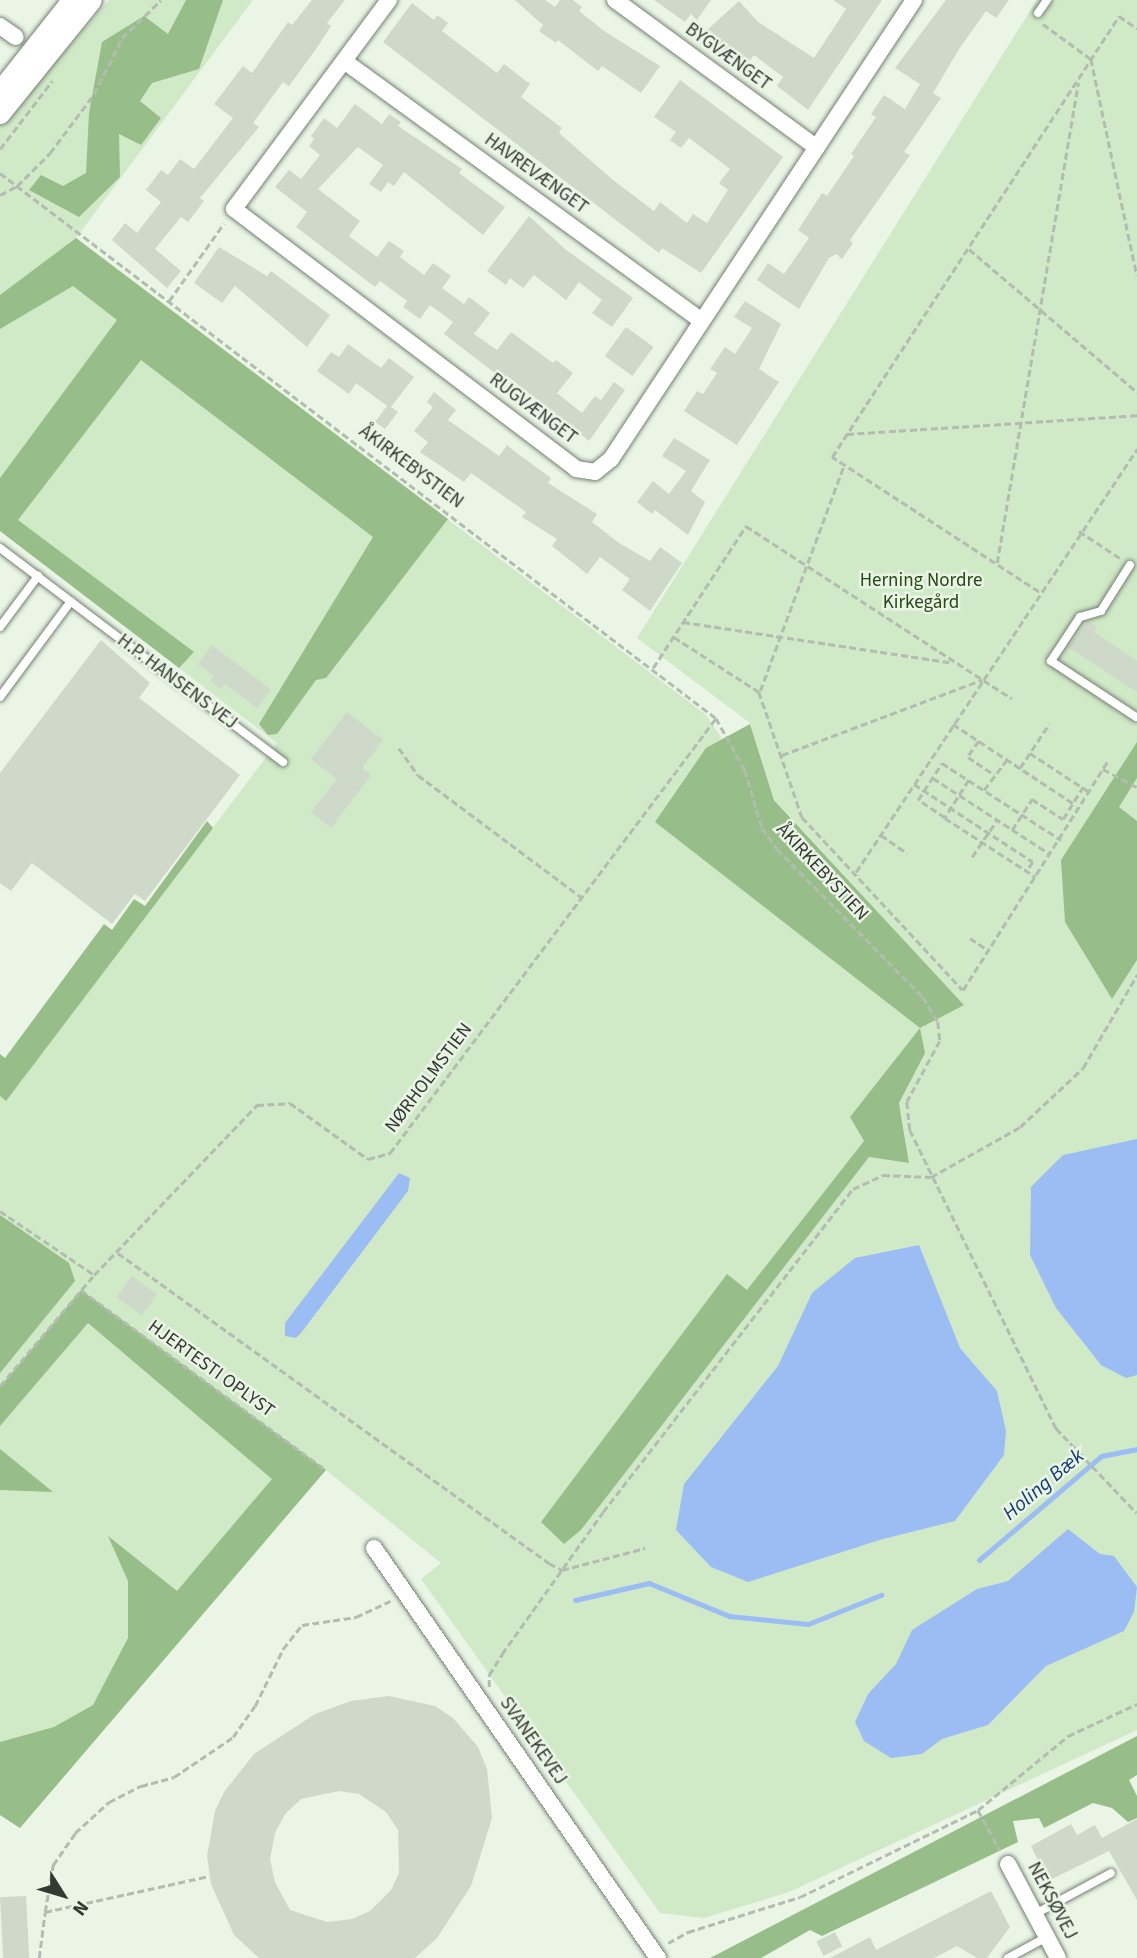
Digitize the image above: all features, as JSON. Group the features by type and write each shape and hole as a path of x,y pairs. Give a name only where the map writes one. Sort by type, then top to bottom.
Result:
{"street":[{"path":"0,90 71,0"},
{"path":"0,114 92,0"},
{"path":"234,209 389,0"},
{"name":"BYGVÆNGET","path":"615,0 817,148"},
{"name":"RUGVÆNGET","path":"234,209 576,468 595,472 611,459 914,0"},
{"path":"0,26 16,37"},
{"name":"HAVREVÆNGET","path":"344,61 702,321"},
{"name":"SVANEKEVEJ","path":"374,1548 662,1951"},
{"name":"NEKSØVEJ","path":"1009,1864 1058,1958"}],"lane":[{"path":"1038,13 1047,0"},
{"name":"H.P. HANSENS VEJ","path":"1,550 283,762"},
{"path":"1130,565 1101,611 1080,617 1051,662 1136,717"},
{"path":"0,627 38,576"},
{"path":"0,697 71,601"},
{"path":"1035,1914 1111,1873"},
{"path":"1008,1958 1047,1937"}],"path":[{"path":"0,195 17,186 50,153 93,94 122,38 161,0"},
{"path":"1038,13 1037,20 1091,59 1137,275"},
{"path":"1039,592 832,457 1119,16 1137,27"},
{"path":"997,564 1078,79"},
{"name":"ÅKIRKEBYSTIEN","path":"0,173 716,718 745,770 762,828 777,849 923,997 938,1022 940,1041 908,1102 910,1130 1056,1429 1137,1513"},
{"path":"169,301 234,209"},
{"path":"968,248 1137,392"},
{"path":"847,434 1137,415"},
{"path":"856,872 1079,531 1137,449"},
{"path":"759,692 844,465"},
{"path":"653,668 746,526 1012,699"},
{"path":"1079,531 1130,565"},
{"path":"683,622 779,639 956,663"},
{"path":"674,637 759,692 802,817 963,990 1091,793 1107,762"},
{"path":"782,755 982,680"},
{"name":"NØRHOLMSTIEN","path":"0,1385 94,1275 207,1153 257,1105 290,1103 368,1159 390,1153 716,718"},
{"path":"953,724 1073,803"},
{"path":"1020,768 1049,724"},
{"path":"979,741 968,757 995,775"},
{"path":"399,748 418,775 581,897"},
{"path":"1030,753 1091,793"},
{"path":"984,790 1007,760"},
{"path":"1036,877 918,800 943,763 1060,840"},
{"path":"1103,769 1137,787"},
{"path":"933,778 1051,855"},
{"path":"945,818 969,780"},
{"path":"914,784 1033,862 1027,871"},
{"path":"1012,830 1032,799 1063,819 1083,788"},
{"path":"972,857 996,820"},
{"path":"881,835 907,853"},
{"path":"970,938 988,950"},
{"path":"493,1696 489,1675 562,1570 853,1189 883,1175 931,1177 1020,1128 1083,1068 1137,975"},
{"path":"0,1210 94,1275"},
{"path":"118,1252 562,1570"},
{"name":"HJERTESTI OPLYST","path":"81,1290 326,1470"},
{"path":"562,1570 645,1548"},
{"path":"39,1958 53,1865 75,1833 109,1802 141,1786 174,1777 233,1737 255,1706 283,1649 302,1625 356,1617 405,1592"},
{"path":"662,1951 688,1932 800,1897 978,1810 1068,1736 1137,1704"},
{"path":"978,1810 1009,1864"},
{"path":"46,1912 209,1876"}],"green space":[{"name":"Herning Nordre Kirkegård","path":"109,0 253,0 76,238 706,715 725,743 761,838 964,1005 774,799 750,723 637,638 1037,0 1137,0 1137,1730 789,1892 704,1918 660,1913 421,1579 441,1563 326,1470 20,1828 0,1815 0,1096 6,1100 277,743 0,531 0,125","holes":["901,1111 909,1163 869,1157 845,1186","722,1344 581,1530 567,1541"]},
{"path":"186,0 223,0 199,69 152,83 140,101 161,118 141,145 119,134 120,177 79,217 29,190 41,175 63,186 86,173 89,113 102,42 144,16 168,34"},
{"path":"76,238 448,519 326,678 316,680 277,734 268,735 259,724 373,537 141,360 18,520 194,652 179,668 0,531 0,478 117,320 73,286 0,329 0,295"},
{"path":"750,724 774,800 964,1005 920,1028 655,822 706,748"},
{"path":"1137,742 1137,778 1119,807 1137,821 1137,960 1112,999 1065,922 1061,860"},
{"path":"207,821 213,828 6,1101 0,1096 0,1054 5,1058 104,924 112,930 134,899 145,906"},
{"path":"920,1028 925,1053 899,1103 909,1163 869,1157 581,1530 564,1544 541,1522 727,1274 747,1290 864,1141 850,1117"},
{"path":"0,1215 69,1263 75,1281 0,1373"},
{"path":"81,1290 326,1470 20,1828 0,1815 0,1742 54,1727 93,1705 128,1638 128,1581 108,1536 177,1591 272,1479 88,1323 0,1426 0,1387"},
{"path":"0,1449 53,1492 0,1490"},
{"path":"1137,1736 1137,1775 1129,1780 1137,1796 1137,1818 1128,1822 1112,1808 1093,1803 1044,1828 1039,1818 1013,1821 1018,1842 822,1936 810,1930 761,1958 710,1958"}],"water":[{"path":"1137,1139 1137,1375 1126,1378 1101,1365 1056,1308 1030,1255 1031,1187 1063,1155"},
{"path":"399,1173 410,1178 408,1191 301,1333 296,1338 285,1336 285,1323"},
{"path":"919,1245 960,1348 997,1391 1006,1431 1004,1455 955,1521 883,1539 748,1582 711,1567 676,1530 684,1484 778,1366 812,1293 855,1258"},
{"path":"1068,1529 1100,1554 1114,1556 1137,1587 1134,1612 1124,1631 1046,1666 988,1725 942,1739 922,1754 891,1758 864,1741 855,1722 868,1694 896,1664 912,1630 977,1589 1008,1581"}],"building":[{"path":"312,0 345,0 327,23 331,26 316,49 289,86 283,82 253,123 259,127 200,198 204,201 188,222 181,217 155,249 181,271 167,288 112,240 125,223 137,233 161,202 146,190 161,170 168,175 180,159 194,169 233,118 214,104 243,66 252,73 288,22 292,25"},
{"path":"515,0 545,0 555,7 560,0 573,0 582,7 579,11 604,31 660,66 641,93 602,66 598,71 558,40 556,43 539,31 543,25"},
{"path":"654,0 711,0 697,20 691,14 685,22"},
{"path":"833,0 882,0 808,110 777,86 783,77 754,55 747,64 725,51 706,31 739,1 758,22 814,58 846,9"},
{"path":"946,0 1009,0 996,18 986,11 959,49 933,93 941,98 904,152 910,155 850,240 853,243 842,259 836,254 829,258 799,309 757,280 768,263 784,274 809,238 798,230 822,193 827,196 854,156 851,154 876,117 871,114 884,95 905,109 920,84 895,68"},
{"path":"412,3 434,20 437,15 448,23 442,31 497,73 504,64 530,84 521,97 562,128 559,133 613,180 654,211 660,202 687,223 693,214 707,223 728,190 719,183 730,169 689,138 681,148 670,140 676,132 654,117 680,80 783,157 701,273 662,248 659,253 383,42"},
{"path":"355,104 382,124 389,114 401,122 398,126 462,169 459,173 505,207 483,235 404,172 394,186 388,182 381,192 369,184 383,165 358,147 318,189 360,221 349,236 377,257 389,241 404,251 400,257 424,275 433,263 451,276 442,288 464,304 469,297 490,313 474,334 497,350 511,332 553,363 556,360 573,373 557,393 582,413 595,396 601,400 614,382 625,390 589,441 507,376 504,380 444,334 453,322 430,305 420,319 403,307 407,301 380,281 375,287 296,227 307,212 275,187 289,170 301,179 320,155 309,146 314,139 311,136 324,118 337,128"},
{"path":"529,216 565,249 633,298 612,327 592,313 602,300 579,282 566,300 534,275 523,288 510,278 506,285 487,271"},
{"path":"219,247 267,276 271,271 330,315 307,347 235,286 222,303 194,283"},
{"path":"745,301 781,324 759,369 779,382 737,445 684,411 697,391 703,394 717,373 710,369 725,347 735,354 752,328 734,317"},
{"path":"626,327 654,347 632,376 605,356"},
{"path":"348,344 381,368 389,358 414,377 391,407 398,412 385,429 375,422 387,406 356,383 349,394 317,371 331,352 339,357"},
{"path":"434,392 456,410 448,420 499,456 507,445 551,478 548,483 597,514 592,522 619,543 650,561 660,547 682,563 650,611 622,590 630,579 600,557 587,574 552,546 557,539 522,517 526,512 471,473 464,482 420,452 428,442 414,431 433,407 427,402"},
{"path":"674,438 710,460 691,491 705,502 688,535 655,510 652,514 637,502 653,481 669,494 686,471 662,456"},
{"path":"1088,621 1097,627 1094,632 1137,661 1137,692 1068,647"},
{"path":"101,640 150,683 139,698 240,775 145,901 135,894 112,924 32,863 11,891 0,883 0,773"},
{"path":"212,645 271,690 257,708 225,684 221,689 210,681 214,676 198,664"},
{"path":"347,712 383,740 362,768 371,775 331,828 311,812 337,779 311,759"},
{"path":"132,1276 157,1294 142,1315 117,1297"},
{"path":"389,1696 435,1706 453,1718 478,1747 487,1769 492,1818 471,1886 437,1938 415,1958 259,1958 234,1935 211,1884 207,1856 215,1811 224,1792 254,1754 315,1714 351,1701","holes":["339,1791 359,1794 386,1812 398,1830 399,1873 391,1890 370,1911 352,1919 327,1922 290,1910 275,1882 270,1859 275,1833 285,1814 301,1799"]},
{"path":"1137,1819 1137,1900 1109,1851 1048,1881 1031,1846 1071,1824 1077,1835 1095,1825 1102,1838"},
{"path":"991,1891 1010,1927 987,1958 977,1958 957,1946 934,1958 830,1958 870,1937 876,1950"},
{"path":"26,1896 29,1958 3,1958 0,1897"},
{"path":"835,1932 842,1946 824,1956 816,1942"}],"waterway":[{"name":"Holing Bæk","path":"979,1560 1101,1456 1137,1449"},
{"name":"Holing Bæk","path":"575,1600 649,1583 729,1616 808,1624 881,1595"}]}
